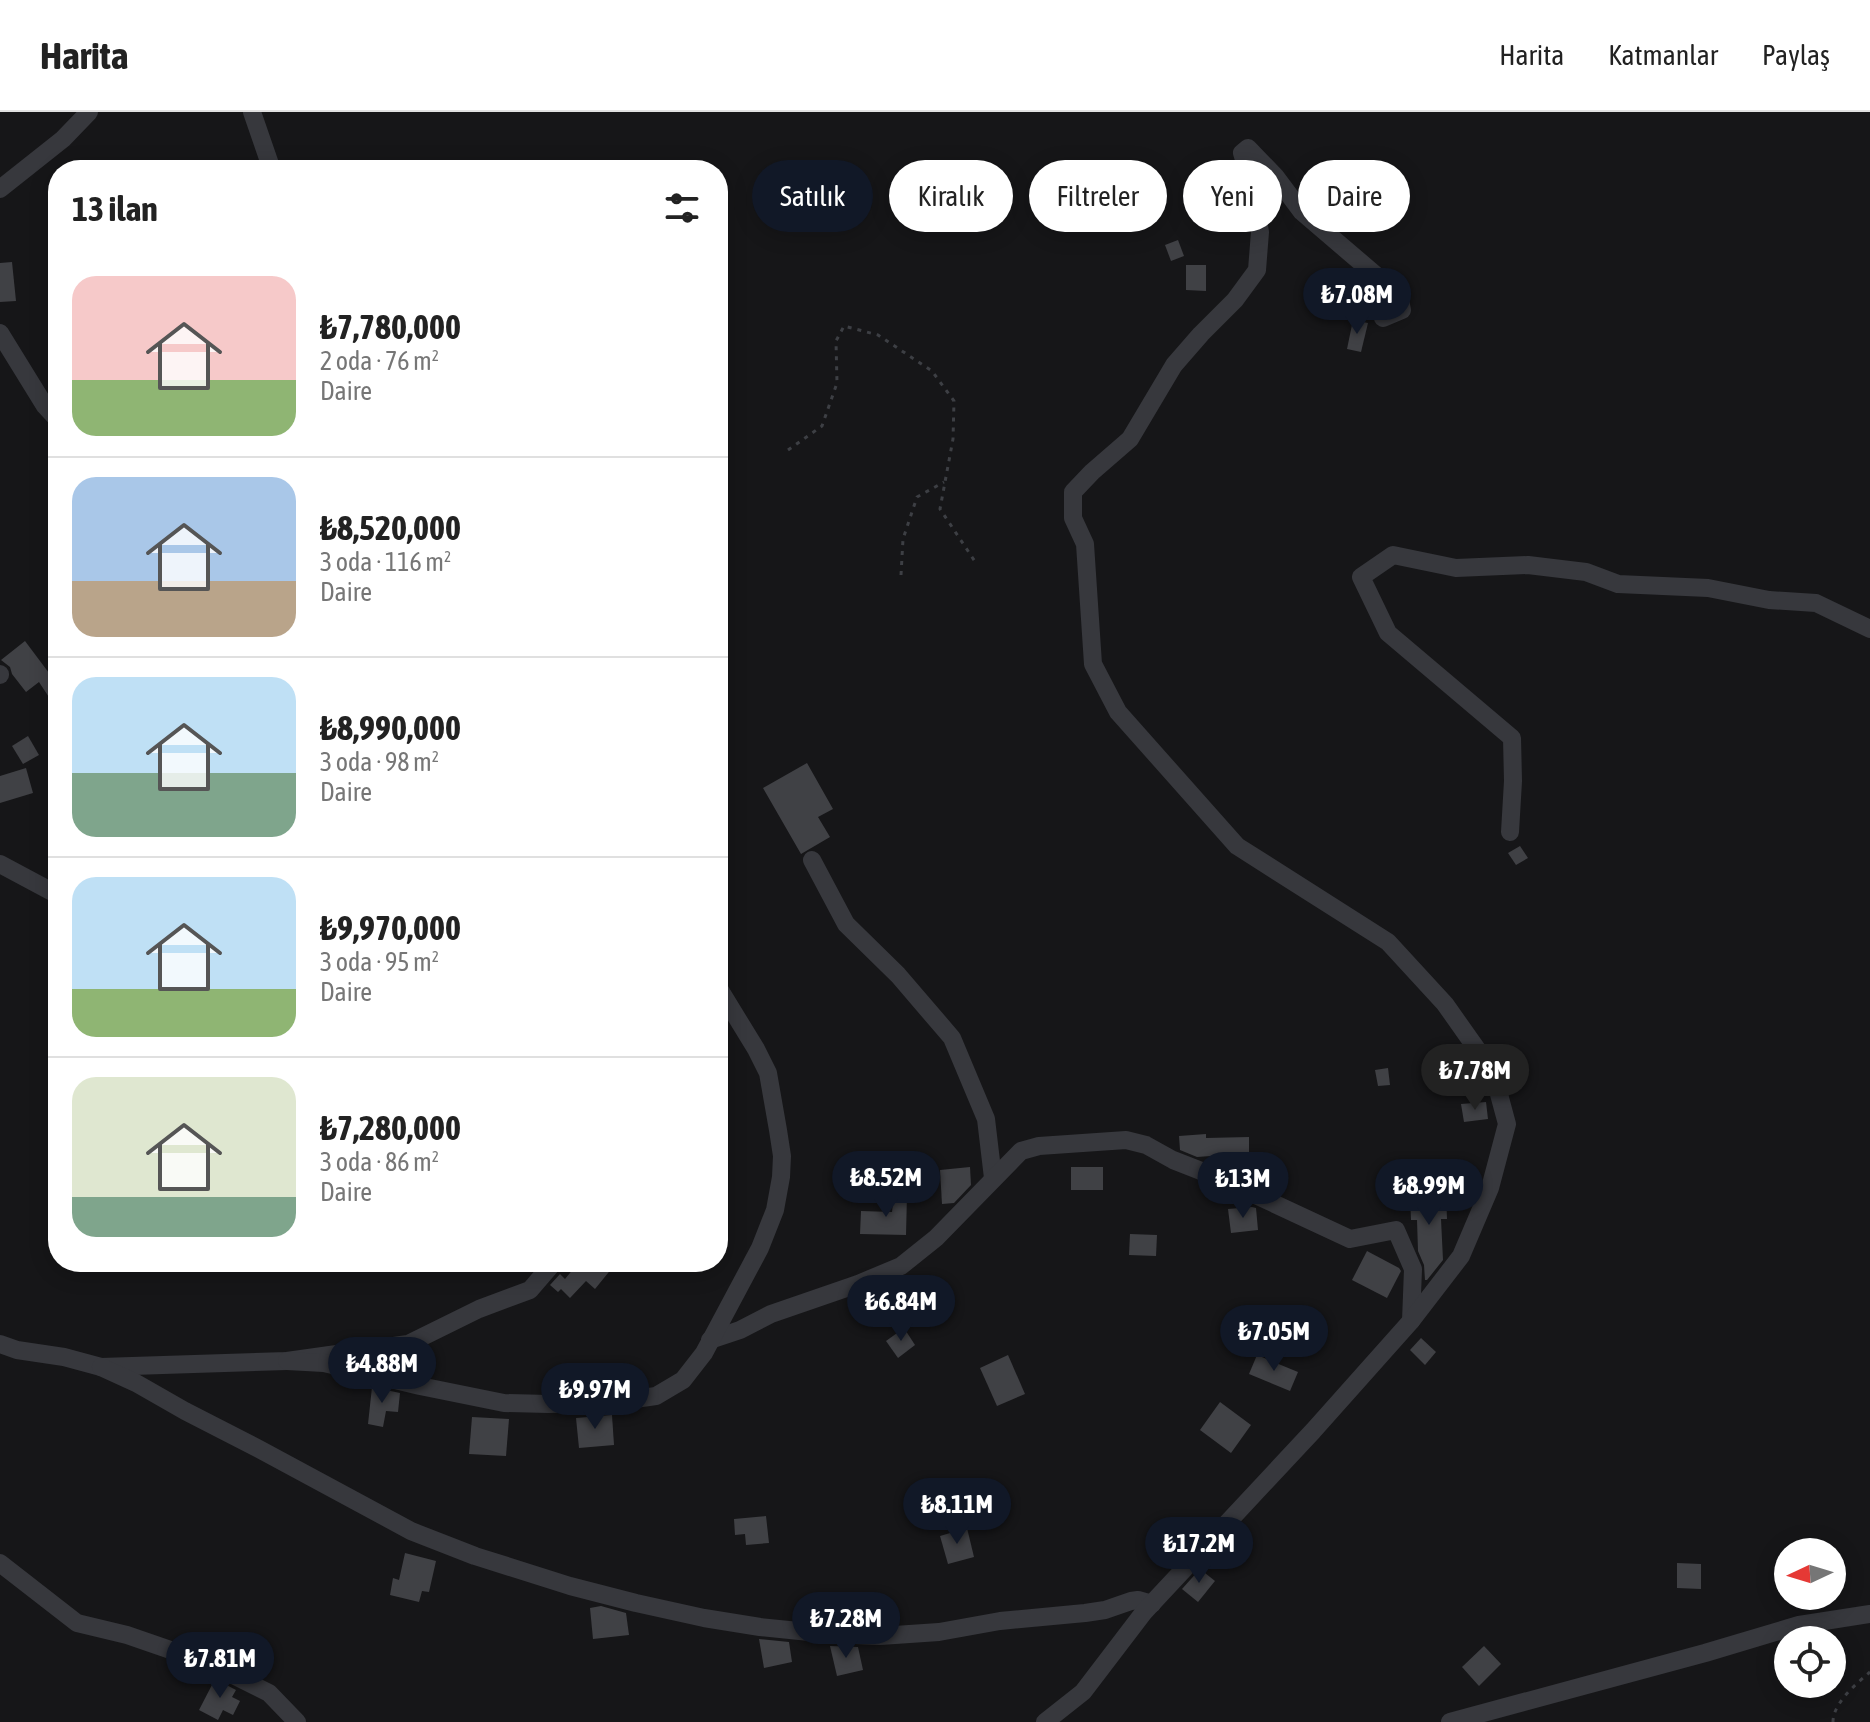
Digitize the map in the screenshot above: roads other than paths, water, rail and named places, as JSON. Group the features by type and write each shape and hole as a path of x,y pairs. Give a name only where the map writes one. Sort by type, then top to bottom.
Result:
{"street":[{"path":"0,189 63,139 89,112"},
{"path":"252,112 269,160"},
{"path":"1045,1722 1083,1692 1152,1604 1411,1321 1461,1256 1490,1188 1507,1124 1493,1072 1445,1004 1388,942 1237,846 1118,712 1093,664 1085,544 1073,518 1073,492 1130,439 1174,365 1235,300 1257,270 1260,232 1242,153 1248,148 1275,176 1302,212 1399,295 1402,310 1383,318"},
{"path":"0,333 48,409"},
{"path":"1510,832 1512,738 1388,633 1361,577 1393,555 1456,568 1528,565 1586,572 1618,584 1708,588 1769,600 1816,603 1870,629"},
{"path":"812,860 846,924 898,975 952,1038 986,1119 993,1178"},
{"path":"0,864 48,890"},
{"path":"101,1367 287,1361 324,1363 504,1403 613,1402 656,1396 683,1380 704,1353 760,1248 775,1210 782,1156 768,1073 728,1003"},
{"path":"710,1340 901,1266 936,1238 1021,1151 1039,1146 1126,1140 1146,1145 1350,1239 1396,1230 1413,1269 1411,1321"},
{"path":"287,1361 408,1344 479,1309 530,1290 545,1272"},
{"path":"0,1344 101,1367 411,1531 475,1556 636,1603 760,1627 880,1636 939,1632 1000,1621 1085,1613 1138,1600 1152,1604"},
{"path":"0,1563 77,1623 127,1635 211,1664 269,1693 297,1722"},
{"path":"1450,1722 1799,1625 1870,1614"}]}
